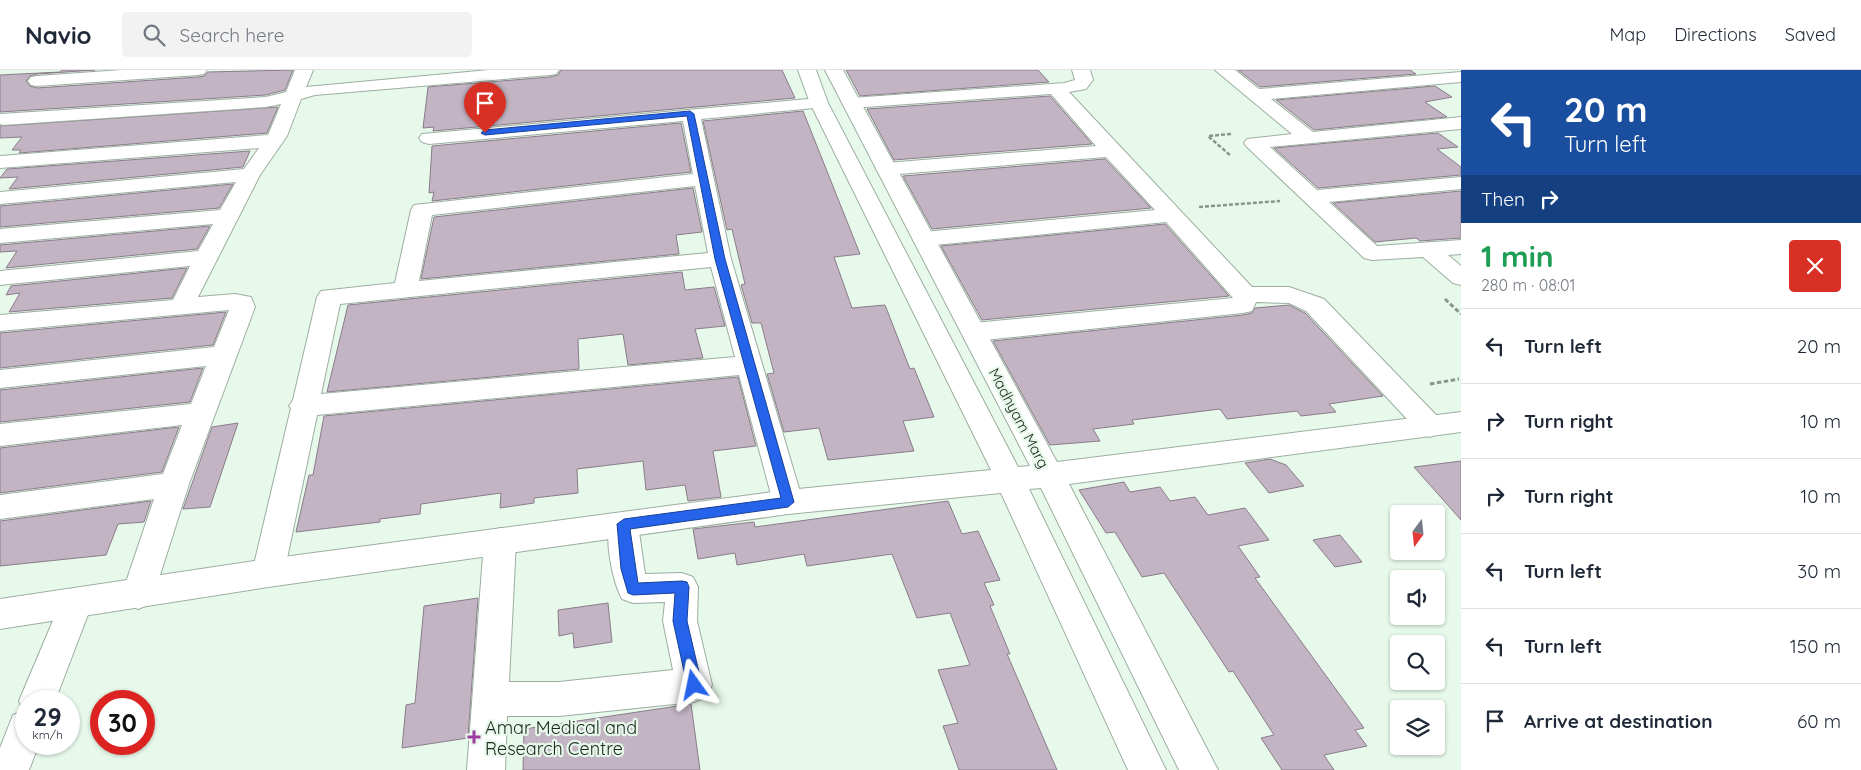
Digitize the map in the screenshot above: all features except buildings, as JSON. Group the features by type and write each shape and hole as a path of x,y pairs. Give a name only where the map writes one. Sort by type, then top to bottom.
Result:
{"street":[{"path":"1,121 32,86 198,70"},
{"path":"182,305 250,175 271,141 277,136 295,96 304,70"},
{"path":"1,121 266,102 315,90 398,76 550,70"},
{"path":"807,70 819,103 1010,480 1147,770"},
{"name":"Madhyam Marg","path":"834,70 1049,474 1199,770"},
{"path":"852,103 1056,89 1080,85 1084,80 1081,70"},
{"path":"1224,70 1309,138"},
{"path":"1255,95 1461,77"},
{"path":"1056,89 1111,151 1182,211 1246,295"},
{"path":"429,138 819,103"},
{"path":"690,114 720,259 788,502"},
{"path":"1461,123 1254,144 1372,253 1461,247"},
{"path":"0,162 271,141"},
{"path":"886,169 1111,151"},
{"path":"0,198 250,175"},
{"path":"405,290 422,210 702,178"},
{"path":"1312,197 1461,183"},
{"path":"924,240 1182,211"},
{"path":"0,236 227,216"},
{"path":"1430,250 1461,278"},
{"path":"0,278 206,257"},
{"path":"268,573 303,406 329,296 720,259"},
{"path":"1246,295 1286,293 1300,297 1315,305 1430,426"},
{"path":"974,332 1243,305 1246,295"},
{"path":"0,323 182,305 242,303 243,307 174,484 138,594"},
{"path":"0,379 223,355"},
{"path":"303,406 751,365"},
{"path":"0,435 201,413"},
{"path":"0,614 76,604 268,573 788,502 1010,480 1461,422"},
{"path":"0,507 174,484"},
{"path":"490,699 559,699 625,690 694,685 680,621 682,587 633,589 628,569 624,524"},
{"path":"486,770 500,541"},
{"path":"41,690 76,604"},
{"path":"10,770 16,755"}],"path":[{"path":"1182,211 1283,201"}],"place":[{"name":"Amar Medical and Research Centre","path":"474,737"}],"route":[{"path":"485,133 690,114 720,259 788,502 624,524 628,569 633,589 682,587 680,621 694,685"}]}
